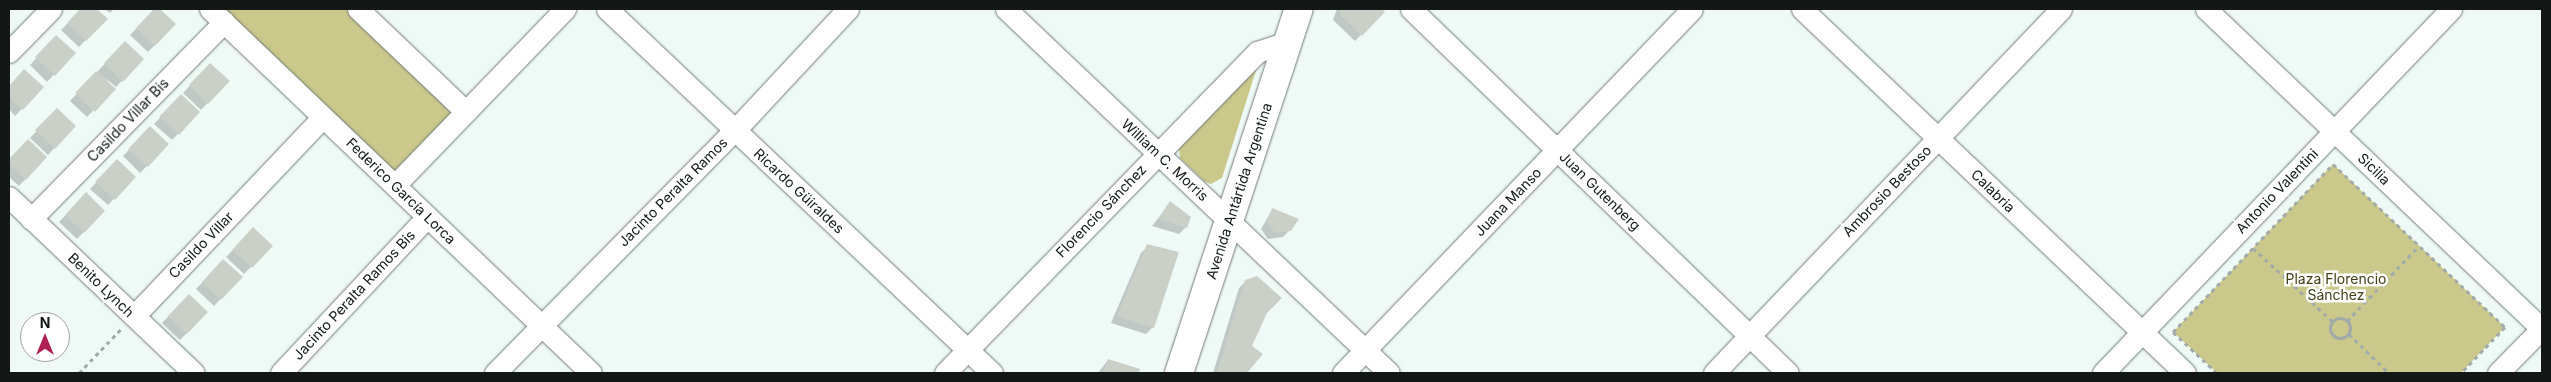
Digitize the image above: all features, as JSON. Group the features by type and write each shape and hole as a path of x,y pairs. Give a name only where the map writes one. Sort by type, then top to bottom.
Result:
{"main road":[{"name":"Avenida Antártida Argentina","path":"1179,373 1298,9"}],"street":[{"path":"9,52 51,9"},
{"path":"358,9 466,112"},
{"path":"395,185 565,9"},
{"name":"Ricardo Güiraldes","path":"608,9 992,373"},
{"name":"William C. Morris","path":"1006,9 1389,373"},
{"name":"Juan Gutenberg","path":"1411,9 1788,373"},
{"name":"Juana Manso","path":"1343,373 1692,9"},
{"name":"Calabria","path":"1802,9 2185,373"},
{"name":"Ambrosio Bestoso","path":"1714,373 2061,9"},
{"name":"Sicilia","path":"2206,9 2542,329"},
{"name":"Antonio Valentini","path":"2103,373 2452,9"},
{"name":"Jacinto Peralta Ramos","path":"495,373 540,324 735,130 838,12"},
{"name":"Federico García Lorca","path":"217,15 591,373"},
{"name":"Casildo Villar Bis","path":"31,219 217,15"},
{"name":"Florencio Sánchez","path":"945,373 1257,52 1288,42"},
{"name":"Casildo Villar","path":"134,316 323,116"},
{"name":"Benito Lynch","path":"9,197 194,373"},
{"name":"Jacinto Peralta Ramos Bis","path":"281,373 427,216"},
{"path":"2498,373 2542,329"}],"path":[{"path":"2217,373 2173,332 2333,164 2505,327 2461,373"},
{"path":"2389,373 2348,334 2347,321 2419,246"},
{"path":"2253,248 2332,321"},
{"path":"79,373 134,316"},
{"path":"2347,321 2338,318 2332,321 2330,327 2333,336 2340,338 2348,334"}],"green space":[{"path":"211,9 358,9 466,112 395,185"},
{"path":"1258,64 1222,178 1211,184 1205,182 1180,158 1179,147"},
{"name":"Plaza Florencio Sánchez","path":"2333,164 2505,327 2461,373 2217,373 2173,332"}],"building":[{"path":"80,9 97,9 108,19 86,41 67,23"},
{"path":"154,9 160,9 176,24 155,46 136,28"},
{"path":"1341,9 1382,9 1385,12 1362,36 1339,13"},
{"path":"56,35 76,53 55,76 35,57"},
{"path":"125,41 144,59 123,82 104,63"},
{"path":"210,63 230,81 208,104 189,85"},
{"path":"24,69 44,87 23,110 9,97 9,86"},
{"path":"96,71 116,89 95,112 75,93"},
{"path":"181,94 200,112 179,135 159,117"},
{"path":"57,108 76,126 55,149 35,130"},
{"path":"150,126 169,144 148,167 128,149"},
{"path":"28,139 47,157 26,180 9,164 9,159"},
{"path":"117,159 136,177 115,200 95,182"},
{"path":"86,192 105,211 84,233 65,215"},
{"path":"1170,201 1191,217 1187,228 1158,219"},
{"path":"1272,208 1299,219 1291,231 1275,233 1267,222"},
{"path":"253,227 273,246 252,268 232,250"},
{"path":"1147,244 1179,252 1154,328 1117,316"},
{"path":"223,259 243,277 221,300 202,282"},
{"path":"1257,276 1282,298 1267,313 1252,346 1263,354 1247,373 1217,373 1245,280"},
{"path":"189,294 208,312 187,334 168,316"},
{"path":"1108,359 1140,369 1139,373 1103,373"}]}
